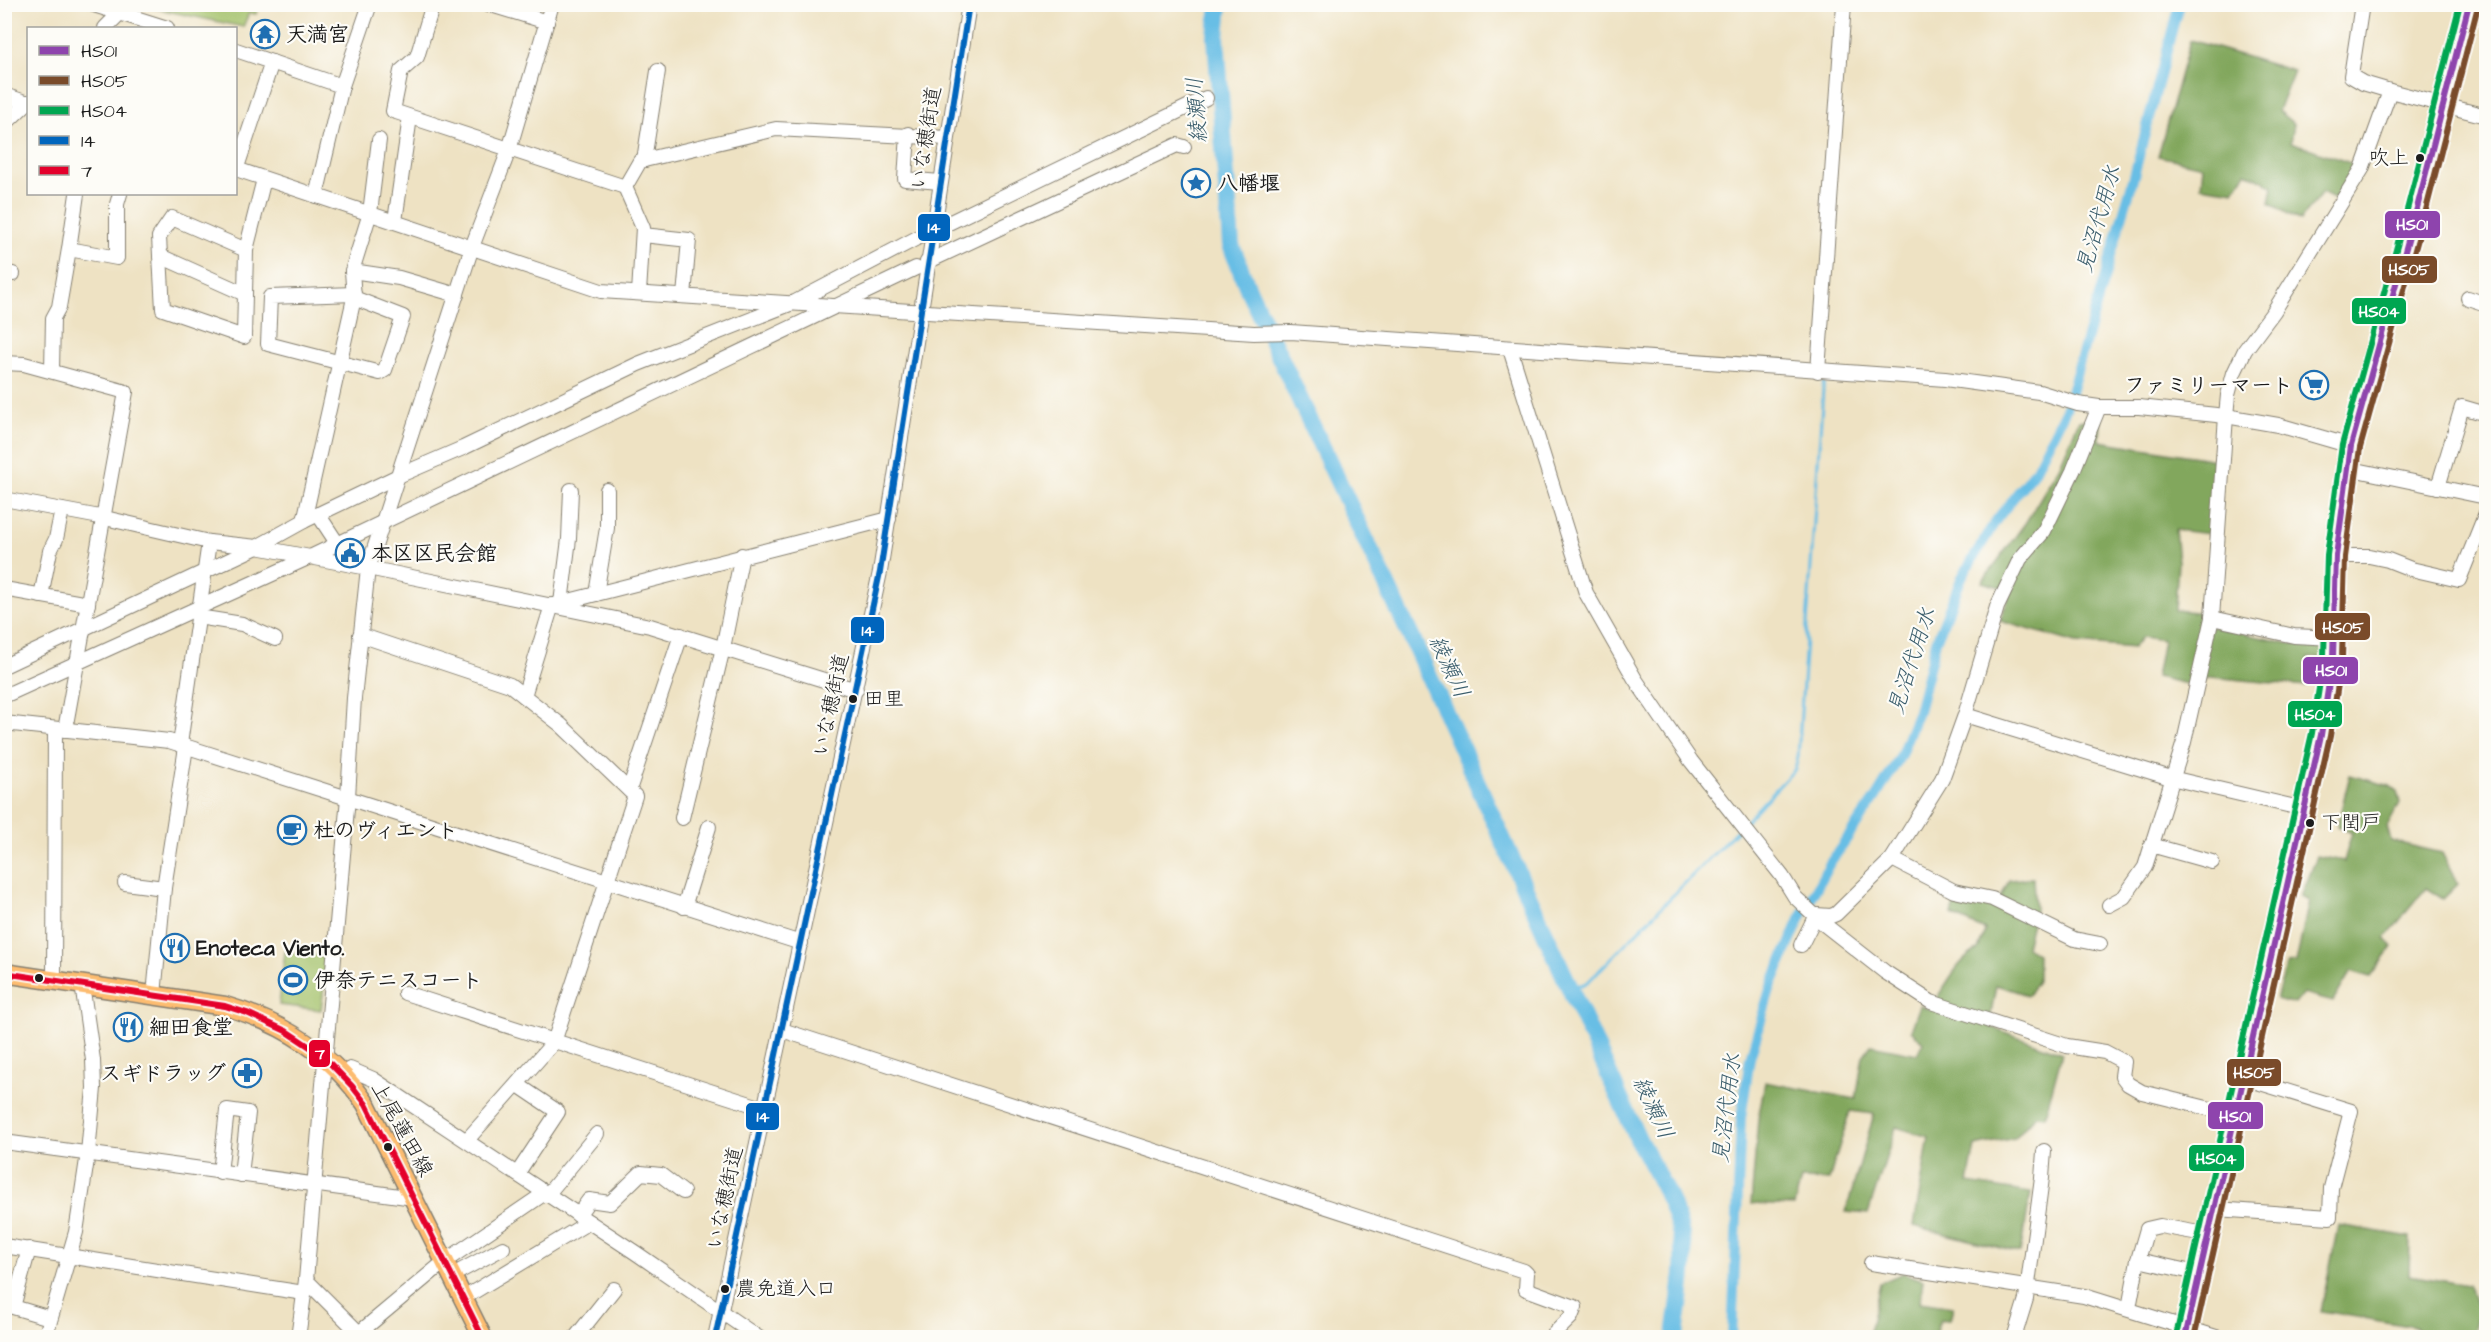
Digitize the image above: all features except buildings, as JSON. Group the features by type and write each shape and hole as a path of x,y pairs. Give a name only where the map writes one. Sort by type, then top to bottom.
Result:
{"main road":[{"name":"上尾蓮田線","path":"4,974 225,1006 252,1014 284,1029 324,1056 343,1073 366,1104 483,1338"}],"street":[{"path":"91,4 125,9 141,25 158,27"},
{"path":"316,196 342,86 370,4"},
{"path":"433,4 417,57 401,71 393,111 625,187 643,228 639,293"},
{"path":"488,4 547,22"},
{"path":"298,1338 305,1287 360,635 368,568 381,522 472,247 509,150 552,4"},
{"name":"いな穂街道","path":"715,1338 766,1109 889,519 919,310 925,234 940,182 969,4"},
{"path":"1818,371 1844,4"},
{"path":"2362,4 2351,76 2363,83 2390,91 2487,116"},
{"path":"2187,1332 2304,809 2329,686 2336,556 2351,446 2444,105 2469,4"},
{"path":"106,27 125,9"},
{"path":"237,50 342,86"},
{"path":"237,167 272,62"},
{"path":"644,160 658,71"},
{"path":"2109,905 2124,897 2145,867 2184,742 2212,618 2226,416 2228,395 2234,373 2245,350 2274,311 2362,169 2390,91"},
{"path":"4,95 27,103"},
{"path":"4,666 257,547 318,514 464,448 638,364 795,302 925,234 1206,98"},
{"path":"4,125 27,104"},
{"path":"395,222 410,117"},
{"path":"625,187 640,161 776,129 908,134 947,138"},
{"path":"908,134 905,179 940,182"},
{"path":"304,521 354,296 352,271 370,213 379,140"},
{"path":"4,696 76,663 198,613 337,543 921,265 1177,145 1184,147"},
{"path":"237,170 601,291 1254,333 1291,332 1945,379 2039,392 2099,407 2139,407 2226,416 2278,425 2351,446"},
{"path":"246,250 172,218 159,237 163,309 244,337 246,250 264,179"},
{"path":"52,371 53,318 59,307 77,195"},
{"path":"69,249 117,258 117,204 120,195"},
{"path":"643,235 689,240 684,296"},
{"path":"160,256 245,294"},
{"path":"352,271 399,278 457,294"},
{"path":"354,296 403,316 385,370 380,374 268,344 270,297 354,296"},
{"path":"2468,298 2487,304"},
{"path":"1510,349 1586,593 1635,679 1691,761 1810,910 1825,925 1885,972 1931,1002 2067,1046 2105,1052 2124,1062 2122,1076 2128,1084 2142,1092 2235,1115"},
{"path":"4,363 24,364 126,392 105,518 60,730 54,981"},
{"path":"1810,910 1831,916 1836,914 1892,859 1942,779 1965,715 1996,607 2020,559 2044,531 2073,471 2099,407"},
{"path":"2438,487 2462,407 2487,414"},
{"path":"2347,468 2487,497"},
{"path":"524,696 556,604 569,539 571,489"},
{"path":"596,594 607,528 607,490"},
{"path":"4,499 105,518 209,542 257,547 556,604 650,626 855,690"},
{"path":"41,596 50,551 56,539 62,510"},
{"path":"2336,556 2369,556 2459,580 2487,513"},
{"path":"318,514 337,543"},
{"path":"556,604 889,519"},
{"path":"154,995 164,888 209,542"},
{"path":"682,818 723,648 742,555"},
{"path":"4,589 88,604"},
{"path":"198,613 242,624 275,639"},
{"path":"2212,618 2294,636 2333,638"},
{"path":"360,635 510,685 561,725 635,796 554,1042 467,1140"},
{"path":"629,790 681,635"},
{"path":"1965,715 2171,778 2304,809"},
{"path":"4,723 169,741 801,943"},
{"path":"684,907 709,827"},
{"path":"2151,846 2212,862"},
{"path":"1892,859 1954,891 1992,899 2074,939 2100,944"},
{"path":"125,883 164,888"},
{"path":"1801,945 1810,910"},
{"path":"45,1338 80,1212 88,1153 94,1088 93,1060 82,984"},
{"path":"405,993 766,1109"},
{"path":"782,1030 1524,1271 1527,1274 1526,1289 1575,1307 1570,1317 1550,1338"},
{"path":"343,1073 350,1069 365,1075 467,1140 759,1338"},
{"path":"2216,1209 2330,1217 2331,1188 2350,1111 2244,1078"},
{"path":"517,1174 558,1112 518,1085"},
{"path":"220,1173 228,1110 248,1113 241,1175"},
{"path":"4,1246 305,1287 359,1335 546,1194 597,1134"},
{"path":"4,1142 414,1198"},
{"path":"2014,1338 2022,1320 2028,1286 2044,1151"},
{"path":"462,1299 583,1219 589,1200 610,1203 641,1173 661,1175 683,1192"},
{"path":"2129,1308 2147,1228 2160,1226 2210,1235"},
{"path":"448,1269 503,1248"},
{"path":"29,1249 13,1306 50,1317"},
{"path":"2138,1260 2201,1274"},
{"path":"1871,1263 2084,1296 2129,1308 2187,1332 2219,1338"},
{"path":"575,1338 614,1289"}],"green space":[{"path":"260,4 256,14 249,13 243,27 139,5"},
{"path":"2190,40 2294,71 2278,111 2294,124 2291,142 2359,166 2334,199 2322,193 2300,221 2270,203 2273,186 2246,172 2234,191 2201,186 2203,166 2158,156"},
{"path":"2079,420 2101,420 2100,441 2215,460 2216,496 2210,534 2175,530 2178,562 2175,610 2205,613 2204,625 2287,643 2324,646 2324,658 2308,658 2306,686 2211,677 2187,684 2156,677 2163,640 2142,637 2133,648 2076,643 2000,621 2011,590 1982,582 2026,522 2059,467"},
{"path":"2350,775 2390,786 2397,791 2400,803 2387,827 2391,841 2442,853 2458,884 2443,899 2426,888 2385,938 2392,947 2370,977 2351,971 2333,1002 2303,994 2295,1004 2276,999 2287,964 2296,963 2309,901 2301,897 2317,856 2344,861 2352,833 2337,826"},
{"path":"2033,878 2035,910 2026,947 2038,955 2038,981 2028,995 1996,985 1989,1026 2062,1053 2045,1116 2036,1115 2015,1138 1975,1146 1968,1183 2031,1193 2020,1253 1914,1226 1929,1137 1896,1127 1868,1214 1846,1212 1874,1114 1850,1111 1829,1180 1801,1179 1794,1206 1751,1204 1758,1119 1765,1082 1856,1099 1863,1056 1871,1045 1917,1054 1923,1042 1911,1031 1920,1005 1928,1009 1957,968 1978,950 1985,930 1952,915 1957,896 2001,897 2009,880"},
{"path":"285,952 328,957 321,1010 279,1005"},
{"path":"2338,1225 2410,1237 2409,1275 2467,1285 2479,1308 2474,1330 2478,1337 2422,1337 2415,1327 2321,1311"},
{"path":"1903,1273 1923,1280 1920,1302 1953,1307 1950,1319 1940,1320 1934,1337 1868,1338 1880,1283"}],"waterway":[{"name":"綾瀬川","path":"1219,4 1216,37 1231,245 1249,291 1413,641 1639,1141 1674,1211 1683,1247 1682,1286 1675,1338"},
{"name":"見沼代用水","path":"1732,1338 1741,1118 1750,1058 1770,989 1801,917 1830,863 1876,797 1900,757 1918,711 1936,641 1962,577 1997,519 2036,469 2066,409 2131,187 2179,4"},
{"path":"1744,823 1795,769 1798,757 1824,374"},
{"path":"1571,988 1587,983 1739,828"}],"transit line":[{"name":"14","path":"715,1338 880,572 969,4"},
{"name":"HS04","path":"2176,1336 2312,733 2324,656 2327,555 2342,445 2408,206 2460,4"},
{"name":"HS01","path":"2185,1338 2321,735 2333,657 2336,556 2351,446 2417,208 2469,4"},
{"name":"HS05","path":"2194,1338 2330,736 2342,658 2345,557 2360,448 2426,210 2478,6"},
{"name":"7","path":"4,973 225,1006 247,1013 286,1031 322,1055 366,1104 483,1338"}],"place":[{"name":"天満宮","path":"265,34"},
{"name":"吹上","path":"2420,158"},
{"name":"八幡堰","path":"1196,183"},
{"name":"ファミリーマート","path":"2314,385"},
{"name":"本区区民会館","path":"350,553"},
{"name":"田里","path":"853,699"},
{"name":"下閏戸","path":"2310,823"},
{"name":"杜のヴィエント","path":"292,830"},
{"name":"Enoteca Viento.","path":"175,948"},
{"name":"伊奈テニスコート","path":"293,980"},
{"name":"細田食堂","path":"128,1027"},
{"name":"スギドラッグ","path":"247,1073"},
{"name":"農免道入口","path":"725,1289"}]}
